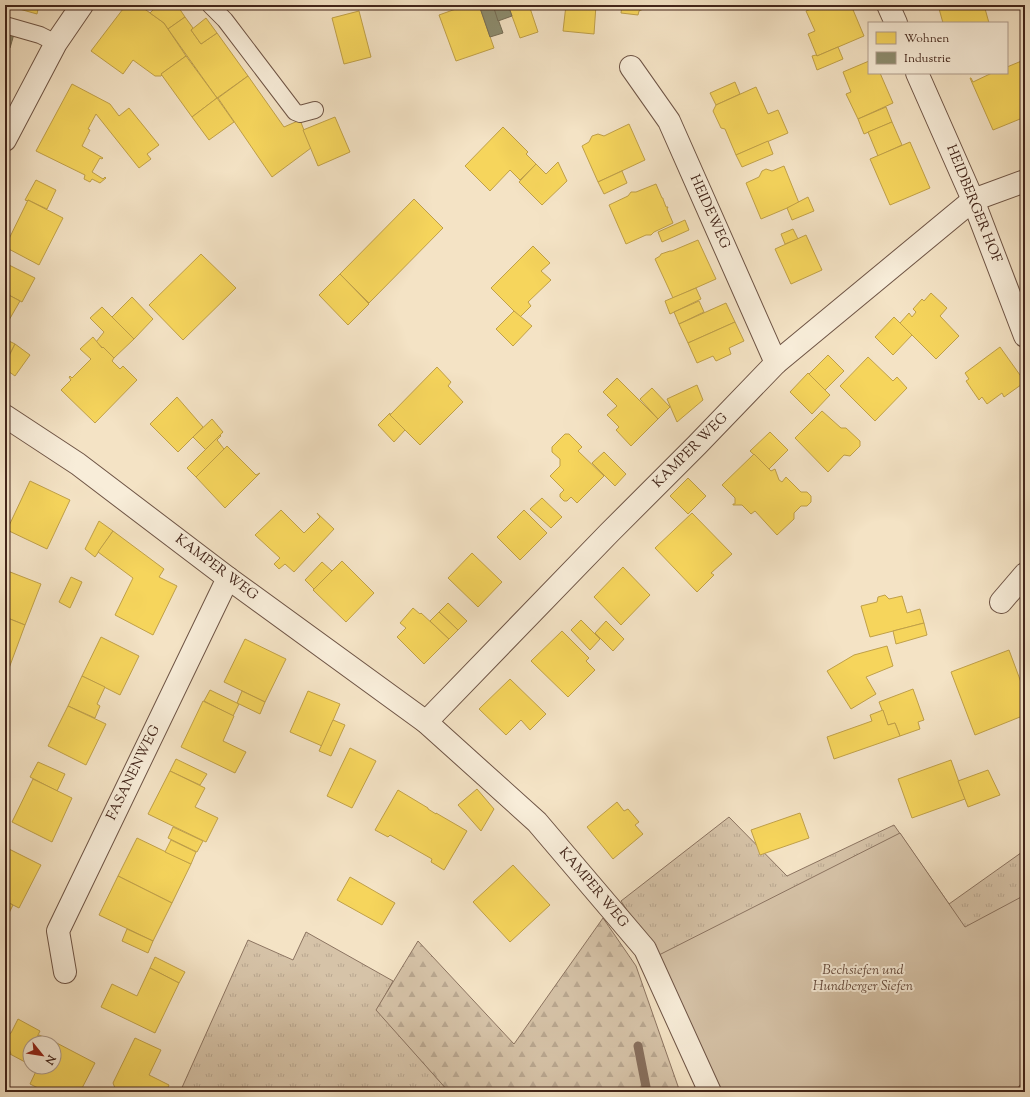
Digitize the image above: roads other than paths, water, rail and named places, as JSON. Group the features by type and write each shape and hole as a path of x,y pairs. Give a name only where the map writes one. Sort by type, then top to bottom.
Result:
{"street":[{"path":"5,140 56,43 82,5"},
{"path":"888,5 896,22"},
{"name":"HEIDEWEG","path":"631,67 669,121 776,363"},
{"name":"HEIDBERGER HOF","path":"918,74 973,200 1025,336"},
{"name":"KAMPER WEG","path":"426,722 776,363 973,200 1025,181"},
{"name":"KAMPER WEG","path":"5,416 78,464 228,578 426,722 537,822 645,949 710,1092"},
{"path":"1001,602 1025,574"},
{"name":"FASANENWEG","path":"65,972 58,931 228,578"}],"lane":[{"path":"210,5 225,20 295,112 300,114 315,110"},
{"path":"5,25 40,35 56,43"}],"waterway":[{"path":"638,1046 647,1092"}],"park label":[{"name":"Bechsiefen und Hundberger Siefen","path":"863,980"}]}
